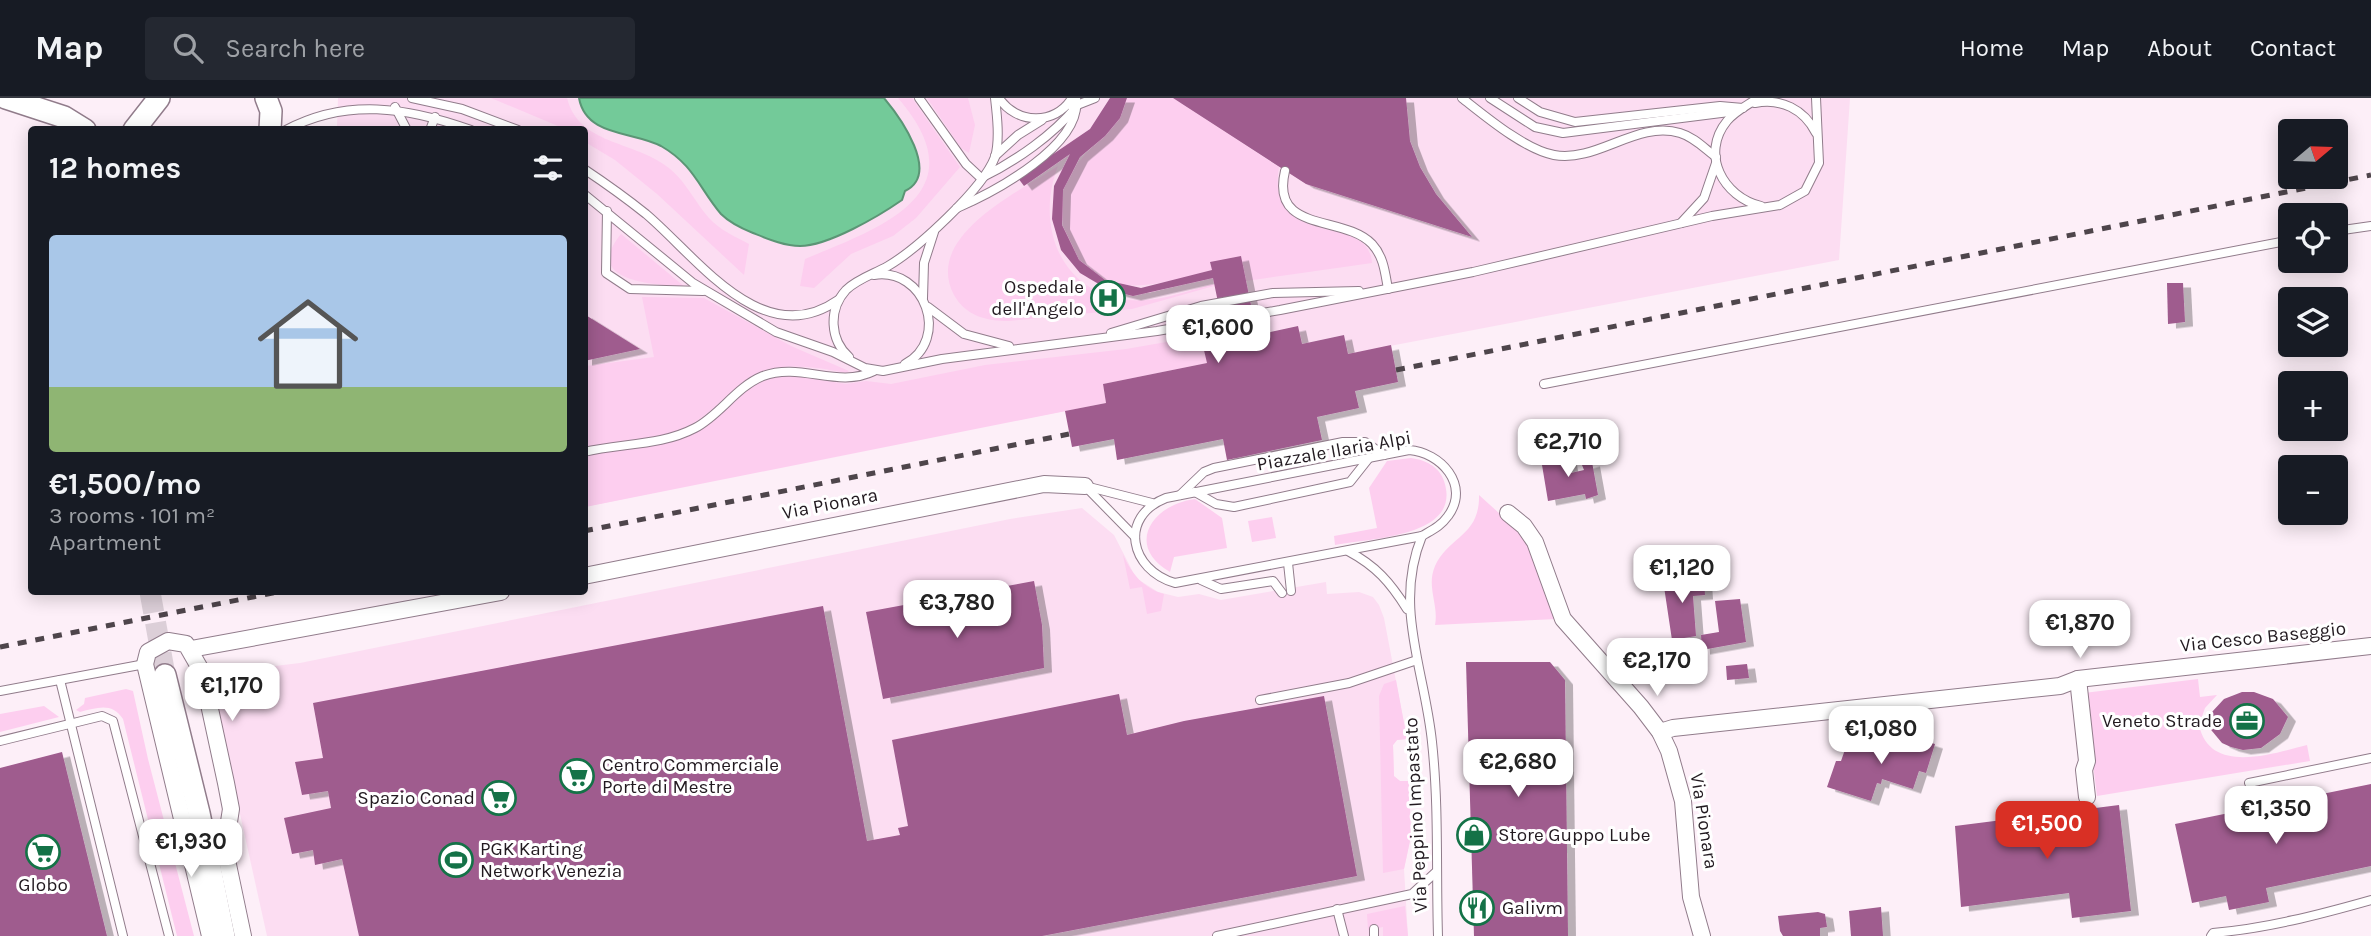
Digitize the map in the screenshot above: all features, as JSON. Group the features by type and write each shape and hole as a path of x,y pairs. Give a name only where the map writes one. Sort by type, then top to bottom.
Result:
{"street":[{"path":"6,98 64,117 79,126"},
{"path":"137,126 159,98"},
{"path":"266,98 271,111 270,126"},
{"name":"Via Pionara","path":"588,575 1044,484 1086,486"},
{"name":"Via Pionara","path":"1508,513 1524,526 1535,542 1563,619 1660,732 1683,801 1691,897 1702,936"},
{"path":"191,649 485,595"},
{"path":"210,936 145,664 148,652 161,643 177,641 191,649 202,672 231,809 226,841 227,860 243,936"},
{"name":"Via Cesco Baseggio","path":"1660,732 1673,728 2060,686 2078,679 2371,646"},
{"path":"165,675 199,813 234,936"},
{"path":"2078,679 2087,797"},
{"path":"199,813 224,936"}],"lane":[{"path":"412,98 462,109 507,126"},
{"path":"919,98 959,154 981,178"},
{"path":"995,156 997,98"},
{"path":"997,98 1021,117 1046,118"},
{"path":"588,172 646,214 729,290 764,311 802,316 815,313 840,299 854,283 903,256 934,232 981,178 995,156 1018,135 1075,101 1095,98"},
{"path":"1462,98 1516,137 1553,155 1583,153 1638,135 1668,131 1691,138 1716,160 1721,177 1737,196 1764,206"},
{"path":"1490,98 1535,127 1563,133 1776,102 1800,111 1815,130 1820,146"},
{"path":"1518,98 1540,112 1575,122 1720,106 1743,108"},
{"path":"1681,223 1704,198 1716,160 1717,140 1723,127 1758,98"},
{"path":"588,451 669,439 689,431 705,423 763,377 788,371 850,380 874,371 894,370 942,359 1247,316 1386,289 1681,223 1780,205 1805,191 1819,163 1816,98"},
{"path":"981,178 1000,169 1048,134 1075,101"},
{"path":"954,209 991,191 1062,139 1075,119 1075,101"},
{"path":"292,126 303,118 334,105 395,107 460,126"},
{"path":"395,107 405,126"},
{"path":"432,126 436,117"},
{"path":"1285,171 1282,186 1286,200 1295,213 1356,232 1366,238 1383,262 1386,289"},
{"path":"588,197 664,261 706,291 776,332 874,371"},
{"path":"607,211 607,274 630,289 706,291"},
{"path":"2348,229 2371,226"},
{"path":"894,370 909,363 924,346 930,321 925,301 924,263 934,232"},
{"path":"1544,384 2278,243"},
{"path":"868,277 879,275 900,278 946,323 964,334 1019,348"},
{"path":"1085,340 1201,306 1273,293 1386,289"},
{"path":"840,299 834,320 835,334 844,352 854,362"},
{"path":"1179,495 1204,472 1214,468 1343,442 1364,442 1384,455"},
{"name":"Piazzale Ilaria Alpi","path":"1135,537 1136,551 1150,573 1175,583 1422,536 1440,526 1450,514 1455,501 1451,475 1445,465 1425,451 1409,450 1179,495 1152,503"},
{"path":"1195,492 1216,504 1234,507 1350,482 1369,458"},
{"path":"1086,486 1135,537"},
{"name":"Via Pionara","path":"1086,486 1152,503"},
{"path":"1135,537 1137,523 1152,503"},
{"name":"Via Peppino Impastato","path":"1422,536 1411,568 1408,610 1433,745 1438,936"},
{"name":"Via Peppino Impastato","path":"1348,551 1372,563 1387,578 1408,610"},
{"path":"1201,580 1221,589 1273,581 1286,592 1288,563"},
{"path":"1260,700 1349,683 1418,660"},
{"path":"0,691 145,664"},
{"path":"60,680 122,936"},
{"path":"0,741 103,716 113,721 118,728 169,936"},
{"path":"2249,783 2371,758"},
{"path":"1217,936 1412,894 1436,872"},
{"path":"2211,936 2213,933 2301,920 2371,900"},
{"path":"1336,909 1344,936"}],"shaded area":[{"name":"Ospedale dell'Angelo","path":"338,98 1850,98 1839,260 1348,354 1344,335 1302,344 1297,326 1204,346 1207,363 1103,384 1065,411 588,506 588,126 337,126"},
{"path":"491,98 567,98 573,113 585,126 558,126"},
{"path":"579,98 884,98 914,145 919,172 915,183 905,191 902,200 867,222 825,241 811,245 788,245 753,233 728,220 713,204 689,169 672,153 650,141 601,126 583,111"},
{"path":"898,98 912,98 960,167 916,218 893,236 851,254 814,288 800,286 805,259 890,219 911,202 925,183 929,159 921,131"},
{"path":"927,98 968,98 975,125 969,153 961,148"},
{"path":"1127,98 1173,98 1279,167 1279,194 1287,211 1301,221 1354,238 1367,247 1372,263 1246,281 1241,256 1210,263 1212,270 1151,284 1111,283 1094,275 1079,261 1068,240 1061,214 1062,194 1078,162 1114,124"},
{"path":"588,128 605,139 660,162 681,180 713,222 749,244 744,275 657,194 615,160 588,144"},
{"path":"1058,166 1052,188 1052,232 1059,252 1070,270 1086,284 1105,295 1129,300 1150,300 1213,284 1214,286 1132,309 1009,321 977,316 964,308 954,295 948,274 952,254 963,235 1000,203"},
{"path":"621,234 685,287 641,282 616,272 610,263 611,250"},
{"path":"642,297 704,298 791,346 849,371 846,373 793,367 766,370 743,382 705,415 679,430 658,436 588,447 588,366 654,357"},
{"path":"1224,332 1226,341 1204,346 1207,363 1103,384 1106,403 588,506 588,455 674,441 693,434 706,427 751,387 773,377 788,375 846,384 866,381 891,384 985,365 1126,349"},
{"path":"1411,458 1431,465 1442,476 1446,500 1440,514 1427,524 1410,531 1335,545 1334,536 1377,528 1369,488 1387,461"},
{"path":"1479,495 1531,542 1557,619 1435,625 1432,581 1435,566 1475,519"},
{"path":"1195,499 1222,518 1227,548 1174,557 1170,572 1156,562 1149,550 1149,528 1166,509"},
{"name":"Centro Commerciale Porte di Mestre","path":"1082,508 1114,535 1136,578 1158,592 1178,597 1199,594 1221,600 1326,582 1327,594 1359,592 1373,597 1384,618 1407,739 1397,740 1393,745 1394,777 1400,781 1409,781 1411,836 1404,869 1408,936 267,936 209,674 300,663 1010,519"},
{"path":"1272,517 1276,538 1252,542 1248,521"},
{"path":"1123,555 1139,579 1164,594 1161,611 1147,614 1142,587 1130,589"},
{"path":"2198,679 2200,697 2217,695 2205,708 2199,725 2205,741 2216,751 2229,756 2261,756 2307,745 2310,761 2097,796 2084,693"},
{"path":"1396,680 1407,739 1397,740 1393,745 1394,776 1400,781 1409,781 1411,836 1404,869 1383,873 1379,696 1384,684"},
{"path":"126,689 133,691 194,936 177,936 123,719 109,708 80,712 76,710 84,704 85,698"},
{"path":"44,706 59,717 0,732 0,714"},
{"path":"1405,906 1408,936 1383,936 1383,927 1368,930 1367,914"}],"building":[{"path":"1110,98 1127,98 1120,118 1105,136 1080,157 1063,190 1062,225 1079,260 1105,280 1141,288 1212,270 1210,262 1241,256 1257,335 1298,326 1302,344 1344,335 1348,354 1391,345 1398,382 1355,391 1359,408 1317,417 1322,440 1227,460 1223,439 1117,460 1114,439 1072,447 1065,411 1106,403 1103,384 1207,363 1203,346 1226,341 1213,278 1133,296 1109,290 1080,273 1061,250 1052,219 1054,186 1070,154 1024,186 1018,178 1090,129"},
{"path":"1173,98 1406,98 1410,141 1420,167 1436,194 1472,237 1306,184"},
{"path":"2167,283 2183,283 2185,322 2168,324"},
{"path":"588,316 640,349 588,360"},
{"path":"1568,454 1571,473 1584,470 1582,465 1592,462 1598,495 1586,499 1585,494 1548,501 1541,459"},
{"path":"1691,577 1691,581 1704,579 1705,595 1693,596 1696,636 1672,640 1663,580"},
{"path":"1034,581 1042,625 1044,668 883,699 866,612"},
{"path":"1740,599 1746,642 1702,650 1701,635 1719,632 1715,601"},
{"name":"Centro Commerciale Porte di Mestre","path":"823,606 867,841 900,835 898,828 908,826 892,740 1119,694 1127,735 1184,721 1324,696 1357,876 1042,936 359,936 342,859 315,865 313,850 292,854 284,818 331,808 328,791 302,795 295,762 323,758 313,703"},
{"path":"1466,662 1550,662 1565,680 1568,936 1474,936"},
{"path":"1747,664 1749,678 1727,680 1726,666"},
{"name":"Veneto Strade","path":"2242,692 2254,692 2273,699 2288,717 2280,734 2261,748 2243,750 2231,747 2222,743 2207,725 2211,713 2224,699"},
{"path":"1889,730 1935,744 1926,773 1919,771 1913,789 1882,779 1881,784 1877,783 1871,801 1827,787 1836,761 1841,761 1847,744 1878,753 1880,747 1884,748"},
{"name":"Globo","path":"62,752 107,936 0,936 0,768"},
{"path":"2371,784 2371,866 2266,888 2269,902 2229,910 2226,896 2192,903 2175,824"},
{"path":"2119,805 2131,911 2072,918 2069,893 1961,907 1955,826"},
{"path":"1881,907 1883,936 1851,936 1849,911"},
{"path":"1818,912 1825,914 1827,927 1820,928 1820,936 1783,936 1780,931 1778,916"}],"tunnel":[{"path":"151,595 165,675"}],"railway":[{"path":"1396,370 2371,175"},
{"path":"588,530 1069,434"},
{"path":"0,647 263,595"}],"place":[{"name":"Ospedale dell'Angelo","path":"1108,298"},
{"name":"Veneto Strade","path":"2247,721"},
{"name":"Centro Commerciale Porte di Mestre","path":"577,776"},
{"name":"Spazio Conad","path":"499,798"},
{"name":"Store Guppo Lube","path":"1474,835"},
{"name":"Globo","path":"43,852"},
{"name":"PGK Karting Network Venezia","path":"456,860"},
{"name":"Galivm","path":"1477,908"}]}
